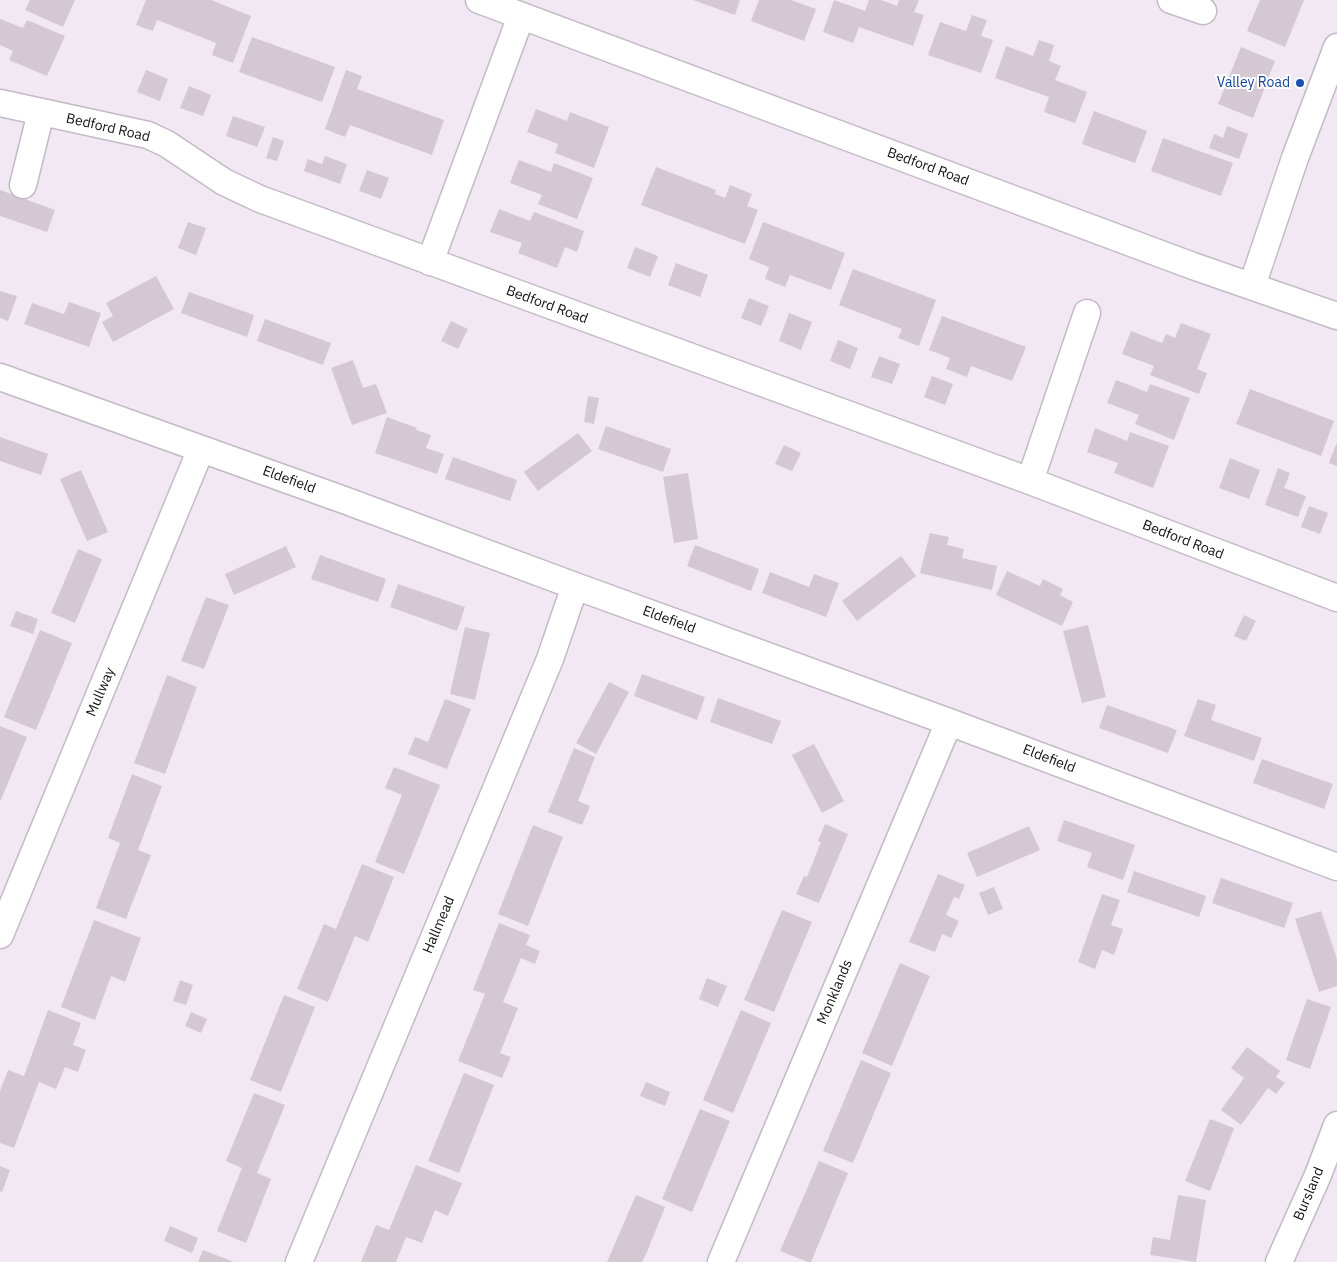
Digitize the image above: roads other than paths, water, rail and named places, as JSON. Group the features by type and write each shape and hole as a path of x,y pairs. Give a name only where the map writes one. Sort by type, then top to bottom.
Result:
{"street":[{"name":"Bedford Road","path":"479,0 1174,259 1337,316"},
{"path":"1171,0 1203,11"},
{"path":"430,262 521,16"},
{"path":"1252,286 1295,158 1337,47"},
{"name":"Bedford Road","path":"0,103 148,136 167,144 224,182 260,199 1030,482 1337,598"},
{"path":"23,185 41,112"},
{"path":"1030,482 1087,313"},
{"name":"Eldefield","path":"0,376 949,722 1337,867"},
{"name":"Mullway","path":"0,935 201,449"},
{"name":"Hallmead","path":"299,1262 550,659 575,586"},
{"name":"Monklands","path":"721,1262 949,722"},
{"name":"Bursland","path":"1279,1262 1327,1178 1337,1125"}],"place":[{"name":"Valley Road","path":"1300,83"}]}
